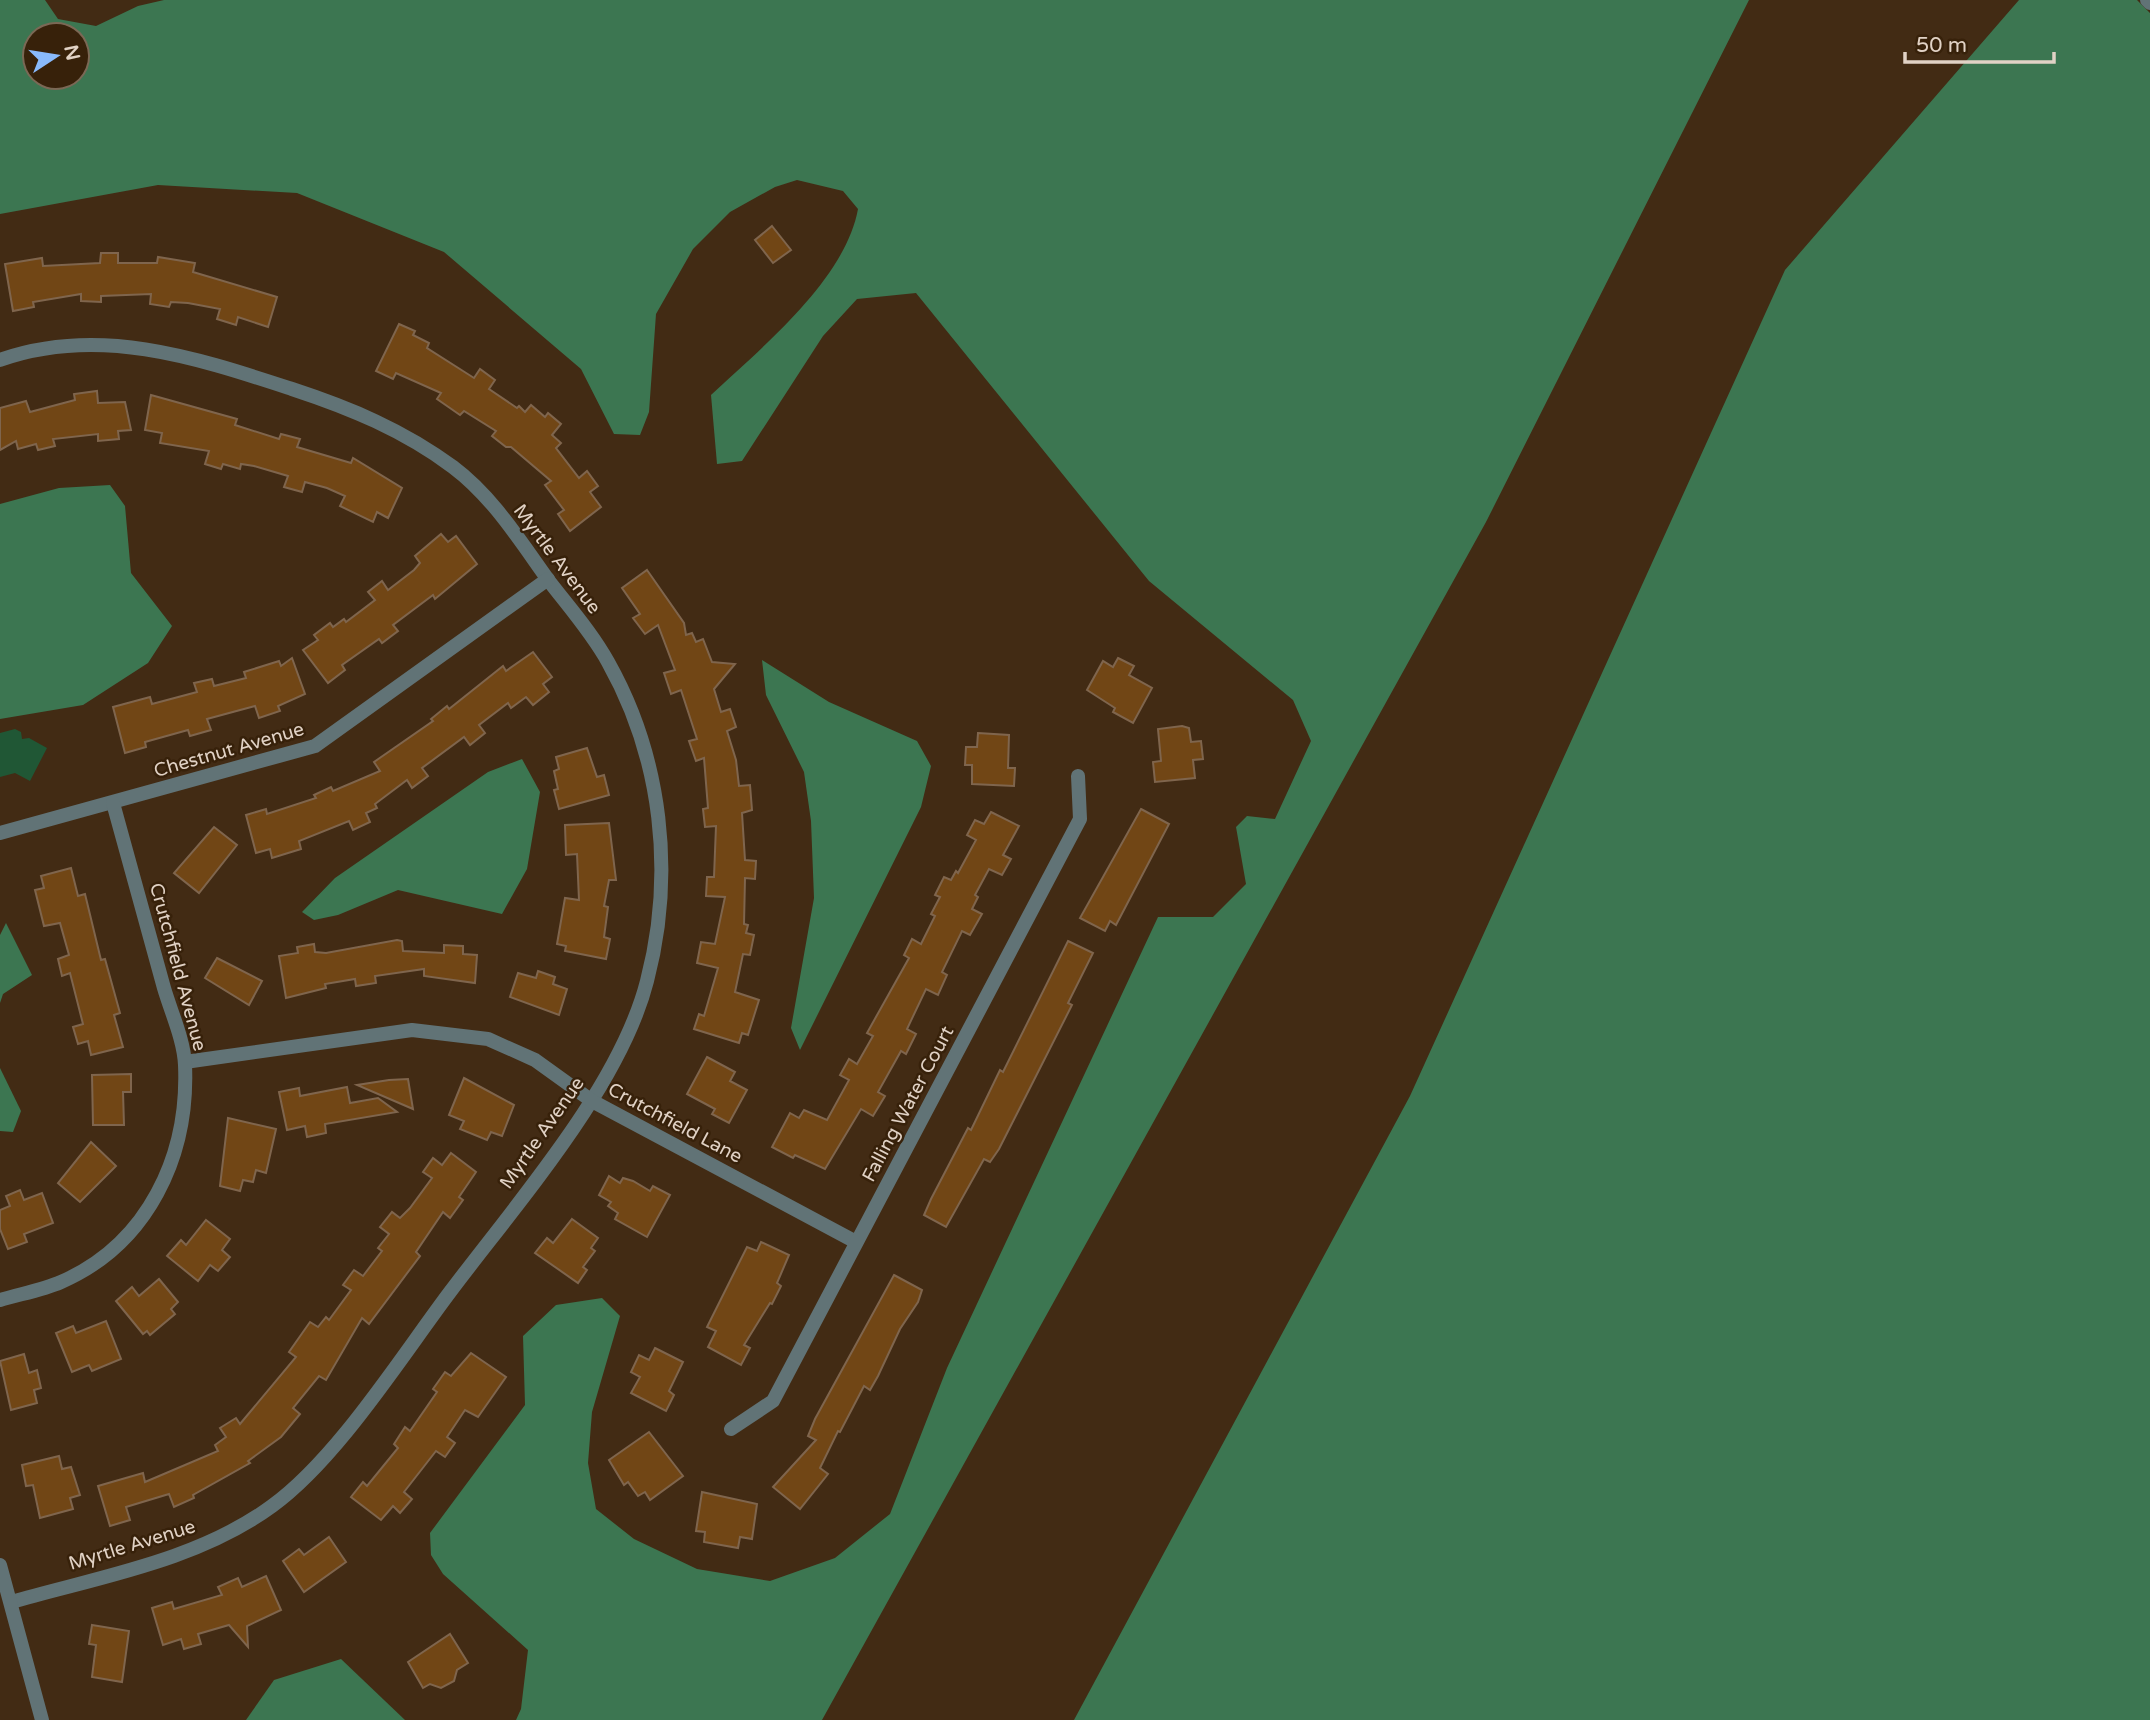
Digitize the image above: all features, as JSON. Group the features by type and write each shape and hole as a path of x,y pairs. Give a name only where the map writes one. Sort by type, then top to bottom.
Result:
{"street":[{"name":"Myrtle Avenue","path":"0,360 65,346 127,345 199,359 356,410 412,439 458,471 506,520 606,658 625,696 646,751 660,820 662,875 657,931 646,985 627,1032 593,1101 358,1416 313,1469 273,1506 184,1553 11,1602"},
{"name":"Chestnut Avenue","path":"0,834 316,746 548,579"},
{"name":"Falling Water Court","path":"731,1429 773,1401 1080,819 1078,776"},
{"name":"Crutchfield Avenue","path":"0,1300 60,1283 92,1265 124,1240 151,1203 169,1168 182,1129 185,1062 113,803"},
{"name":"Crutchfield Lane","path":"185,1062 412,1030 488,1040 535,1060 593,1101 856,1242"},
{"path":"0,1565 42,1720"}],"green space":[{"path":"0,0 45,0 58,19 69,21 21,21 21,91 91,91 91,25 96,26 138,6 164,0 1749,0 1486,522 822,1720 516,1720 521,1709 528,1650 443,1574 431,1555 430,1533 525,1405 523,1336 556,1305 602,1298 620,1316 592,1412 588,1463 596,1509 634,1539 697,1569 770,1581 835,1558 890,1514 947,1368 1158,917 1213,917 1246,884 1236,827 1247,816 1275,819 1311,741 1293,700 1149,581 916,293 857,299 823,336 742,461 717,464 711,395 799,311 837,261 850,235 858,209 843,191 797,180 775,187 730,212 693,249 656,314 649,412 640,435 614,434 581,369 444,252 297,193 158,185 0,214"},
{"path":"2019,0 2137,0 2150,13 2150,1720 1074,1720 1410,1096 1785,270"},
{"path":"110,485 125,506 131,573 172,626 148,663 83,705 0,719 0,504 59,488"},
{"path":"762,660 829,702 917,741 931,766 921,807 800,1050 791,1028 814,898 811,821 804,772 766,695"},
{"path":"15,729 21,732 22,739 29,738 47,748 30,781 15,773 0,777 0,733"},
{"path":"522,759 540,792 527,869 502,914 398,890 338,915 314,920 302,912 335,878 488,772"},
{"path":"6,923 32,975 3,994 0,1003 0,935"},
{"path":"0,1068 21,1111 13,1132 0,1131"},
{"path":"341,1659 405,1720 246,1720 274,1680"}],"building":[{"path":"772,226 791,250 773,263 755,240"},
{"path":"101,253 118,253 118,263 157,263 158,257 195,263 193,272 277,297 268,327 238,317 236,325 217,319 220,309 188,303 171,302 169,307 150,304 151,294 101,296 101,302 81,301 81,294 33,302 34,307 13,311 5,264 42,258 43,266 100,263"},
{"path":"399,324 415,331 413,335 429,343 427,348 474,378 480,369 495,380 489,389 517,408 519,406 525,412 531,405 545,417 548,413 561,424 552,435 561,443 556,448 579,478 587,471 598,486 590,492 601,507 570,531 558,514 564,510 545,485 551,481 511,447 506,447 492,436 496,431 464,411 460,415 437,399 441,393 396,373 393,379 376,371"},
{"path":"97,391 98,403 125,402 131,430 118,431 119,439 98,441 98,434 53,439 55,446 38,450 36,444 18,449 16,441 0,450 0,408 26,401 30,412 75,400 74,394"},
{"path":"151,395 237,419 235,425 279,439 281,434 300,439 297,447 351,463 353,458 402,488 388,518 377,512 373,522 340,506 345,496 327,488 305,482 302,492 284,487 288,476 254,466 241,464 240,469 223,464 221,469 205,464 209,451 160,443 162,433 145,430"},
{"path":"441,534 448,542 456,536 477,564 435,599 433,595 393,625 398,631 382,643 379,639 342,665 345,670 328,683 303,650 318,640 314,635 330,623 333,627 344,619 346,622 375,600 368,592 382,581 388,590 414,570 420,563 415,556"},
{"path":"647,570 684,623 686,635 692,633 696,642 703,639 712,662 735,664 714,689 721,712 730,709 736,727 727,731 736,760 739,786 750,785 752,810 742,813 745,860 756,861 755,879 745,878 744,924 748,925 746,933 754,935 750,955 743,954 735,992 759,1000 748,1035 742,1033 739,1043 694,1029 699,1014 704,1016 718,968 697,963 701,942 715,944 725,897 706,896 707,877 714,877 716,826 705,827 703,809 708,808 704,758 696,761 689,741 697,739 681,690 671,694 664,673 675,670 658,625 645,634 633,618 640,614 622,588"},
{"path":"533,652 552,677 543,684 549,692 533,705 526,697 511,708 508,703 479,725 485,733 470,745 464,737 422,768 428,776 412,788 407,780 375,804 377,808 366,813 370,822 353,830 349,821 299,841 301,849 272,858 270,849 256,853 246,815 266,809 267,814 316,798 314,795 331,787 333,791 380,771 374,762 433,721 431,719 447,706 449,709 503,666 506,671"},
{"path":"292,658 305,694 278,706 280,711 259,718 255,706 207,719 211,730 190,736 188,730 145,742 146,747 125,753 113,707 150,697 152,704 197,692 194,683 212,679 214,686 246,678 244,672 279,661 281,666"},
{"path":"1118,658 1134,666 1129,675 1152,688 1133,723 1113,712 1115,708 1087,690 1103,661 1113,667"},
{"path":"1182,726 1189,728 1191,742 1201,741 1203,759 1193,760 1195,778 1155,782 1153,762 1161,761 1158,729"},
{"path":"978,733 1009,735 1008,768 1015,768 1014,786 972,784 972,765 965,765 966,747 977,747"},
{"path":"587,748 597,777 604,775 609,795 559,809 554,790 558,789 554,771 559,769 556,757"},
{"path":"1141,809 1169,824 1116,925 1110,921 1105,931 1080,918"},
{"path":"991,812 1019,826 1003,855 1011,859 1002,875 989,869 975,895 978,897 972,909 982,914 970,935 962,931 942,972 947,975 938,995 926,989 907,1029 916,1034 906,1054 901,1051 878,1092 885,1096 873,1116 861,1109 825,1169 795,1155 793,1158 772,1147 790,1113 799,1118 804,1110 827,1120 849,1080 840,1075 849,1059 857,1064 873,1036 867,1033 909,958 904,955 912,939 921,944 935,916 931,914 940,897 935,895 944,877 951,880 956,871 958,873 976,840 967,835 975,820 984,824"},
{"path":"609,823 616,880 609,880 604,906 608,907 604,937 610,939 606,959 565,951 566,946 557,944 565,898 579,900 577,854 566,855 565,825"},
{"path":"214,827 237,845 199,893 174,873"},
{"path":"71,868 78,896 85,894 101,960 105,959 120,1013 114,1015 123,1047 91,1055 88,1041 78,1044 73,1027 83,1024 70,973 62,976 58,959 69,955 60,923 44,926 35,890 44,888 41,876"},
{"path":"402,941 403,951 444,953 444,945 463,946 463,954 477,955 475,983 424,976 424,969 375,976 376,983 356,986 355,979 325,984 326,988 286,998 279,956 298,953 297,947 314,944 315,952 326,953"},
{"path":"1068,941 1093,953 1068,1003 1072,1005 999,1149 990,1162 984,1159 946,1227 924,1215 968,1128 971,1130 1000,1070 1003,1072"},
{"path":"217,958 262,981 249,1005 205,978"},
{"path":"538,971 555,977 553,984 567,989 559,1015 510,997 518,973 536,978"},
{"path":"707,1057 735,1072 730,1081 747,1090 729,1123 712,1114 715,1109 687,1094"},
{"path":"131,1074 131,1092 123,1092 124,1125 93,1125 92,1075"},
{"path":"464,1078 514,1105 502,1136 491,1132 487,1140 460,1129 464,1121 449,1115"},
{"path":"408,1079 413,1109 357,1085 389,1080"},
{"path":"347,1087 350,1103 378,1098 397,1112 325,1124 326,1133 307,1137 305,1126 287,1130 279,1092 299,1088 300,1096"},
{"path":"228,1118 276,1129 266,1173 256,1170 253,1182 243,1180 240,1191 220,1186"},
{"path":"91,1142 116,1166 80,1202 58,1183"},
{"path":"451,1153 476,1172 459,1197 463,1200 450,1218 443,1212 416,1252 420,1256 369,1324 362,1318 326,1380 319,1376 293,1408 300,1414 281,1437 248,1461 250,1463 193,1495 194,1498 174,1507 169,1494 126,1507 130,1520 110,1526 98,1486 143,1473 145,1482 218,1451 215,1445 226,1437 220,1428 236,1418 240,1424 296,1357 289,1352 310,1322 318,1327 326,1317 329,1320 351,1290 343,1285 354,1270 363,1276 382,1251 378,1248 389,1234 380,1227 392,1212 400,1218 410,1208 432,1178 423,1172 433,1158 442,1165"},
{"path":"609,1176 620,1183 623,1178 633,1181 650,1191 653,1186 670,1195 647,1237 615,1219 618,1213 608,1206 611,1202 599,1195"},
{"path":"20,1190 24,1200 42,1193 53,1223 24,1234 27,1242 8,1249 0,1229 0,1210 10,1206 6,1196"},
{"path":"572,1219 598,1238 591,1248 595,1251 583,1267 587,1270 578,1283 535,1253 547,1238 553,1243"},
{"path":"206,1220 230,1239 222,1250 230,1257 218,1271 210,1265 198,1281 167,1256 181,1240 186,1245"},
{"path":"761,1242 789,1255 777,1283 781,1286 772,1304 770,1303 744,1345 750,1348 741,1365 708,1347 716,1331 707,1327 747,1247 757,1251"},
{"path":"894,1275 922,1290 918,1302 900,1329 870,1390 864,1386 840,1432 838,1431 820,1468 828,1474 800,1509 773,1487 816,1440 808,1436 815,1419"},
{"path":"159,1279 178,1302 171,1309 175,1314 150,1335 147,1331 143,1334 116,1301 132,1287 139,1296"},
{"path":"106,1321 121,1359 92,1371 89,1365 72,1372 56,1333 73,1326 76,1333"},
{"path":"655,1348 683,1362 669,1391 674,1395 666,1411 631,1393 640,1377 631,1372 639,1355 649,1360"},
{"path":"471,1353 506,1377 478,1417 465,1410 447,1437 455,1443 445,1457 436,1451 404,1492 412,1499 400,1513 393,1506 381,1520 351,1497 363,1482 367,1486 398,1448 394,1444 405,1427 410,1431 437,1392 433,1389 445,1372 451,1376"},
{"path":"24,1354 29,1373 37,1370 41,1388 34,1390 37,1403 11,1410 0,1361"},
{"path":"649,1432 683,1476 650,1500 645,1492 638,1496 628,1482 624,1485 609,1460"},
{"path":"59,1456 62,1469 71,1467 80,1495 70,1498 73,1509 40,1518 33,1485 26,1486 22,1465"},
{"path":"702,1492 757,1504 752,1539 740,1537 738,1548 704,1542 705,1532 696,1531"},
{"path":"329,1537 346,1562 304,1592 283,1561 299,1549 304,1555"},
{"path":"266,1576 281,1610 247,1626 248,1647 229,1625 198,1634 201,1644 184,1649 181,1639 163,1645 152,1608 172,1602 174,1609 222,1595 218,1587 238,1578 242,1587"},
{"path":"92,1625 129,1631 122,1682 92,1677 96,1645 89,1644"},
{"path":"450,1634 468,1663 457,1670 454,1681 441,1688 430,1684 423,1688 408,1662"}]}
